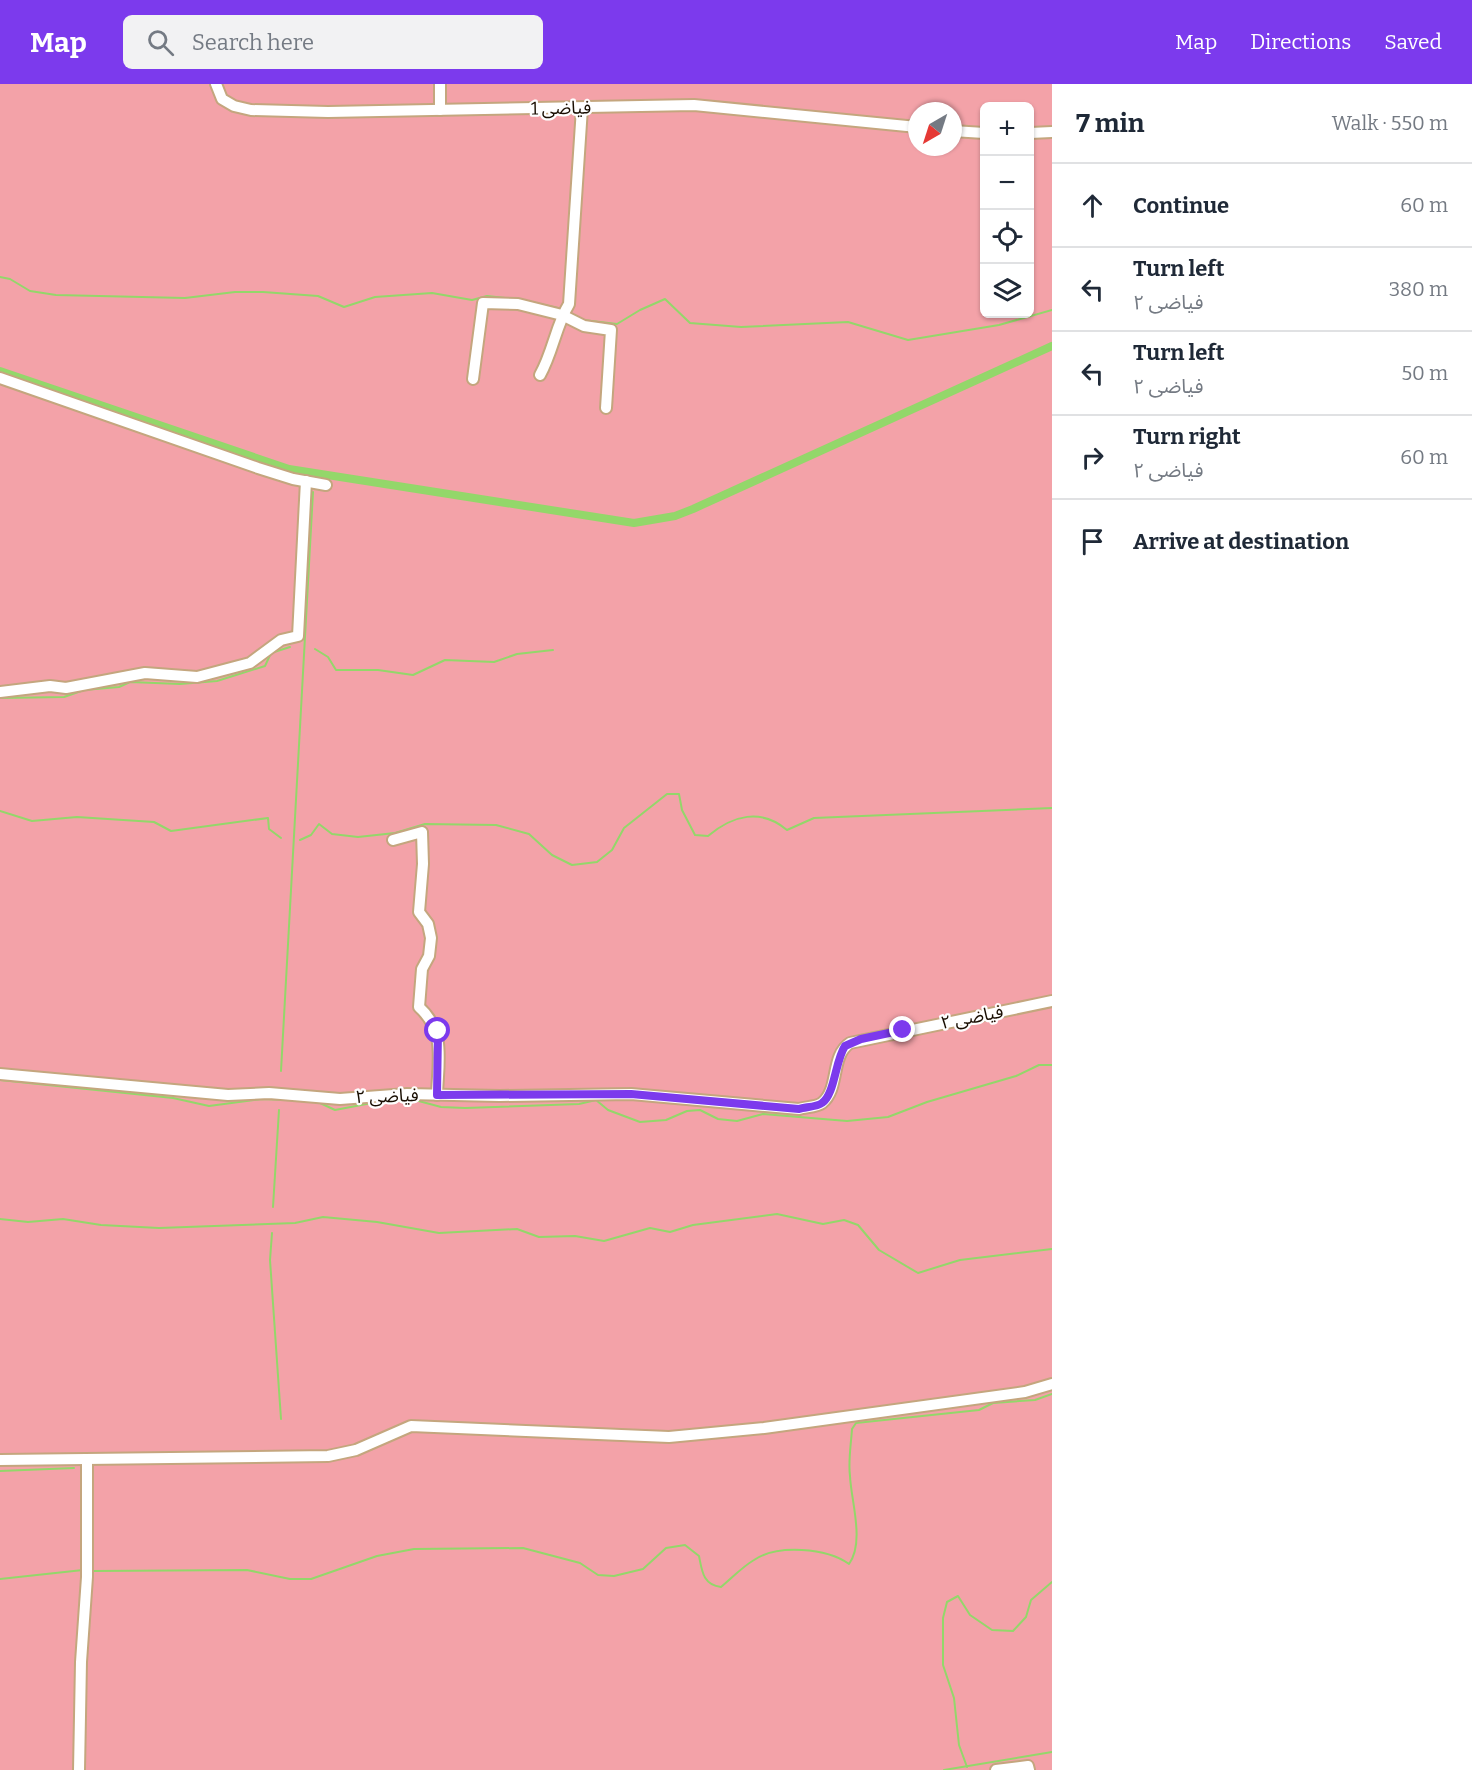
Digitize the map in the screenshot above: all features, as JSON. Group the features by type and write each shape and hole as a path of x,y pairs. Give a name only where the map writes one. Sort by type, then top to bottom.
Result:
{"street":[{"name":"فیاضی 1","path":"216,84 222,99 234,106 251,110 440,110 694,105 908,126"},
{"path":"440,84 440,110"},
{"path":"540,375 551,356 564,312 576,215 582,108"},
{"path":"962,132 980,133"},
{"path":"1034,133 1052,132"},
{"path":"472,379 483,303 518,304 564,312 584,326 611,330 606,408"},
{"path":"0,378 258,468 326,485"},
{"path":"0,692 50,687 66,688 145,674 197,677 250,663 281,640 298,636 306,481"},
{"path":"393,840 422,832 423,864 419,912 428,924 431,938 429,956 422,969 419,1007 431,1017 438,1031 437,1095"},
{"name":"فیاضی ۲","path":"0,1074 228,1095 269,1093 340,1099 373,1095 631,1094 799,1109 821,1104 830,1093 841,1052 850,1042 1052,1001"},
{"path":"0,1460 328,1456 356,1450 411,1426 669,1437 764,1428 1025,1392 1052,1384"},
{"path":"78,1770 81,1662 87,1570 87,1459"},
{"path":"996,1770 1028,1766 1029,1770"}],"shaded area":[{"path":"0,84 1052,84 1052,1770 0,1770"}],"waterway":[{"path":"0,277 10,279 30,291 56,295 185,298 235,292 263,292 318,296 344,307 375,297 432,293 472,300 487,296 515,299"},
{"path":"570,313 583,320 617,324 665,299 690,323 741,327 848,322 908,340 999,325 1052,310"},
{"path":"527,301 562,309"},
{"path":"0,371 289,469 634,523 675,516 693,509 1052,346"},
{"path":"281,1071 313,492"},
{"path":"0,698 64,697 84,690 119,687 130,682 180,684 217,681 265,666 271,653 290,647"},
{"path":"315,649 328,657 336,670 378,670 413,675 445,660 494,662 517,654 553,650"},
{"path":"300,840 311,835 319,824 332,834 358,837 395,833 425,824 496,825 529,834 552,855 572,865 597,862 612,850 624,828 667,794 679,794 682,810 695,835 708,836 727,823 747,817 767,819 787,830 814,818 1052,808"},
{"path":"0,811 32,821 77,817 154,822 171,831 268,818 269,829 281,838"},
{"path":"388,1101 415,1100 441,1107 465,1108 579,1104 596,1100 608,1110 640,1122 666,1120 687,1111 700,1110 718,1119 737,1121 763,1114 847,1121 888,1117 927,1102 1016,1076 1039,1065 1052,1065"},
{"path":"0,1080 173,1098 209,1106 262,1099 289,1100"},
{"path":"318,1102 335,1110 382,1101"},
{"path":"273,1207 279,1110"},
{"path":"0,1219 28,1222 63,1219 101,1225 159,1228 295,1223 323,1217 377,1222 439,1233 517,1229 539,1237 575,1236 604,1241 650,1228 670,1232 693,1225 777,1214 823,1224 844,1220 858,1225 879,1250 918,1273 960,1260 1052,1249"},
{"path":"272,1233 270,1260 281,1419"},
{"path":"92,1571 247,1570 290,1579 311,1579 377,1556 414,1549 523,1548 580,1563 598,1575 614,1576 643,1569 666,1548 685,1545 699,1556 707,1580 721,1587 750,1563 775,1552 815,1551 828,1554 849,1564 854,1555 857,1533 849,1465 852,1429 856,1423 979,1410 993,1403 1035,1400 1052,1394"},
{"path":"0,1471 74,1468"},
{"path":"0,1579 83,1570"},
{"path":"967,1767 959,1745 954,1698 943,1665 943,1618 947,1602 958,1596 970,1615 992,1630 1013,1631 1026,1617 1031,1600 1052,1582"},
{"path":"944,1770 1052,1752"}],"route":[{"path":"438,1031 437,1095 631,1094 799,1109 821,1104 830,1093 841,1052 850,1042 903,1030"}]}
